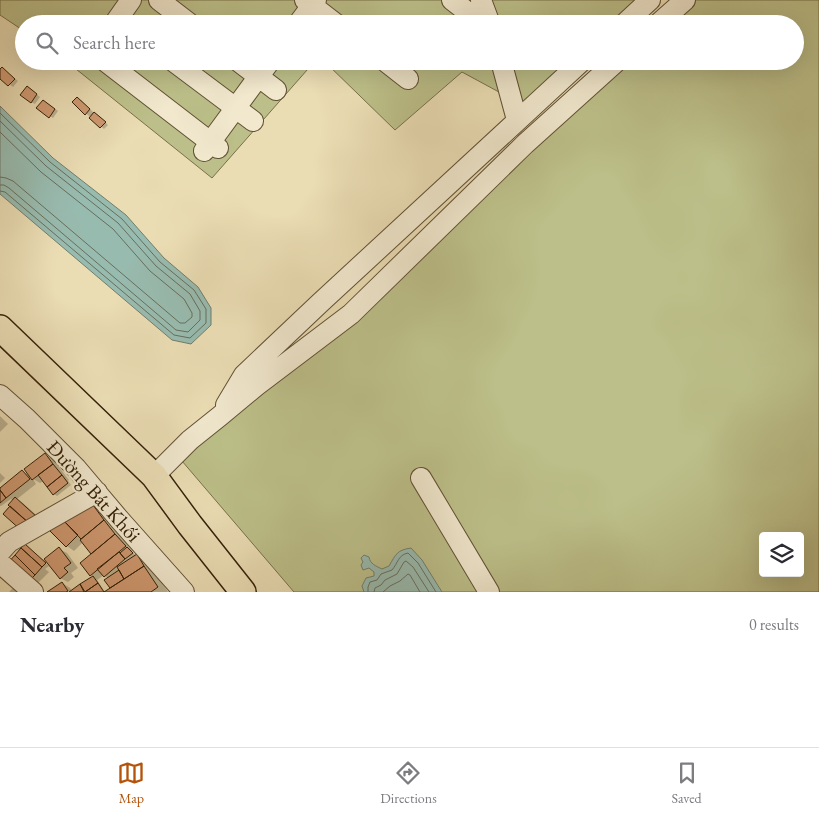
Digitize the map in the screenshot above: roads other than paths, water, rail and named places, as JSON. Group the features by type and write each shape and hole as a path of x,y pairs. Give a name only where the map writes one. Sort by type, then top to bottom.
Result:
{"main road":[{"path":"0,328 154,476 190,526 243,592"},
{"path":"190,526 213,565 226,592"}],"street":[{"path":"122,15 131,0"},
{"path":"159,0 178,15"},
{"path":"452,0 471,15"},
{"path":"481,0 487,15"},
{"path":"634,15 650,0"},
{"path":"668,15 685,0"},
{"path":"303,15 311,2 326,15"},
{"path":"116,70 211,147 263,70"},
{"path":"185,70 253,121"},
{"path":"265,70 276,90"},
{"path":"396,70 408,79"},
{"path":"503,70 517,120"},
{"path":"220,416 244,374 572,70"},
{"path":"154,476 190,440 256,386 351,314 525,144 607,70"},
{"name":"Đường Bát Khối","path":"0,395 76,468 184,592"},
{"path":"422,478 489,592"},
{"path":"0,552 9,542 97,492"},
{"path":"0,563 33,592"}],"water":[{"path":"0,106 53,158 126,215 164,258 198,287 211,308 211,325 191,344 172,340 0,194"},
{"path":"411,548 422,560 442,592 364,592 362,586 366,578 374,576 374,572 369,568 363,570 361,558 364,555 382,569 389,566 400,551"}]}
